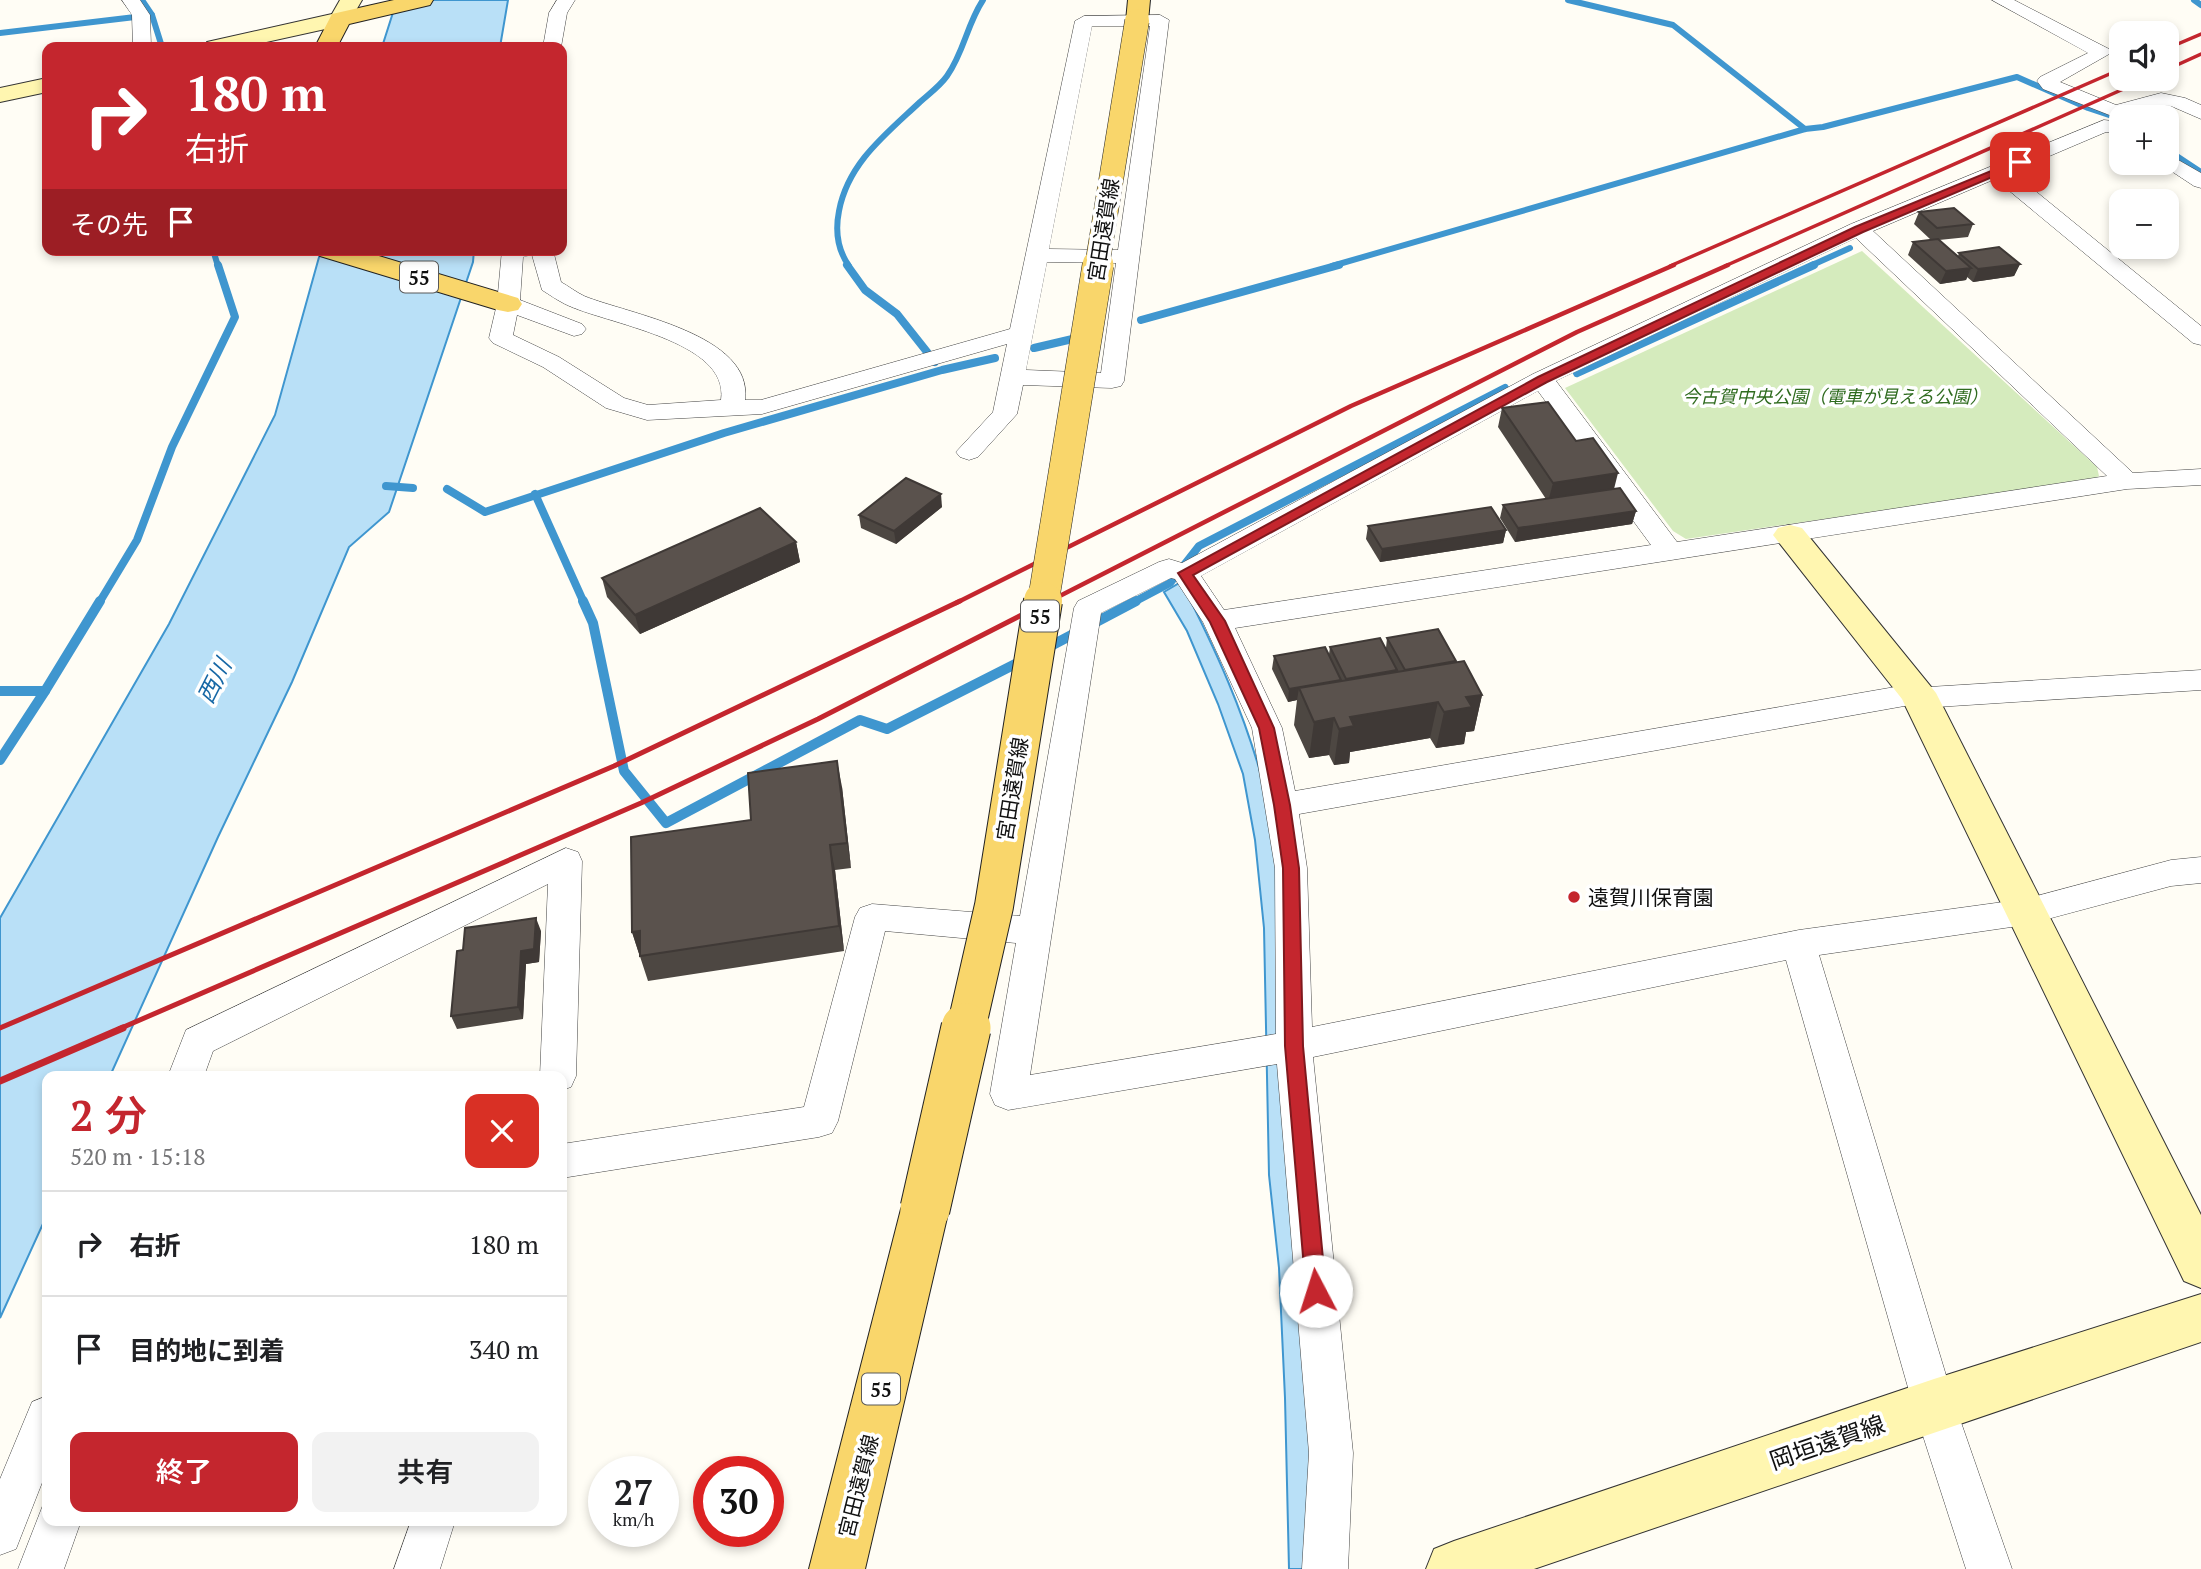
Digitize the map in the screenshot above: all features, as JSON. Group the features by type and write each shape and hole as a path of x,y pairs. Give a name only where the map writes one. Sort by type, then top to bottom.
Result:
{"main road":[{"path":"329,42 345,10 414,2"},
{"name":"宮田遠賀線","path":"837,1569 925,1209 993,906 1138,10"},
{"name":"55","path":"350,256 508,304"}],"street":[{"path":"131,0 141,15 142,42"},
{"path":"553,42 558,13 566,0"},
{"path":"2001,0 2102,53 2047,81 2050,85 2112,110 2119,111 2166,98 2176,100 2201,114"},
{"path":"233,42 345,10"},
{"path":"969,452 1005,414 1084,21 1138,10 1160,20 1112,381 1013,377"},
{"path":"0,95 42,86"},
{"path":"1185,573 1542,379 1859,229 2104,126 2109,127"},
{"path":"2179,168 2201,182"},
{"path":"1998,170 2201,338"},
{"path":"1859,229 2127,481"},
{"path":"1037,255 1129,257"},
{"path":"512,256 508,304 501,338 551,362 615,403 647,413 762,407 1021,333"},
{"path":"543,256 550,285 574,300 682,336 723,365 735,386 732,407"},
{"path":"508,304 574,329"},
{"path":"1542,379 1671,553"},
{"path":"1217,621 1790,535 2127,481 2201,477"},
{"path":"1790,535 1920,695 2201,1265"},
{"path":"1325,1569 1331,1453 1294,1046 1291,868 1267,728 1217,621 1185,573 1169,568 1088,608 1008,1094 1294,1046 1799,944 2025,912 2171,873 2201,870"},
{"path":"1282,805 1920,695 2201,680"},
{"path":"188,1071 199,1041 566,861 558,1071"},
{"path":"567,1160 819,1121 872,917 1035,931"},
{"path":"1799,944 1934,1405 1989,1569"},
{"name":"岡垣遠賀線","path":"1454,1569 1934,1405 2201,1318"},
{"path":"0,1533 42,1429"},
{"path":"41,1569 57,1526"},
{"path":"417,1569 431,1526"}],"green space":[{"name":"今古賀中央公園（電車が見える公園）","path":"1862,251 2097,467 2099,476 2092,480 1686,539 1673,531 1565,388"}],"water":[{"path":"397,0 508,0 501,42 384,42"},
{"name":"西川","path":"319,256 474,256 389,512 349,547 292,682 218,837 112,1071 42,1071 42,1226 0,1318 0,918 169,624 275,415"},
{"path":"1181,582 1217,657 1248,733 1266,797 1279,871 1321,1569 1289,1569 1279,1268 1269,1175 1264,928 1255,840 1243,774 1218,704 1187,631 1164,592"}],"building":[{"path":"1954,208 1973,224 1937,228 1919,212"},
{"path":"1938,239 1971,268 1946,271 1913,242"},
{"path":"1999,247 2020,264 1978,269 1959,253"},
{"path":"1548,402 1576,441 1593,438 1618,473 1553,483 1502,408"},
{"path":"906,478 941,494 894,531 859,515"},
{"path":"1620,488 1636,511 1518,528 1503,505"},
{"path":"1491,507 1506,530 1382,549 1368,526"},
{"path":"760,508 796,542 635,615 602,578"},
{"path":"1438,629 1456,661 1405,670 1387,638"},
{"path":"1380,638 1397,670 1346,679 1330,647"},
{"path":"1325,647 1341,680 1289,689 1274,656"},
{"path":"1464,661 1482,695 1466,697 1472,707 1444,712 1438,702 1350,717 1354,726 1339,729 1334,718 1314,722 1299,688"},
{"path":"837,761 847,843 830,845 839,926 640,956 640,931 632,932 631,837 751,820 748,773"},
{"path":"536,918 534,949 521,951 518,1007 451,1016 457,951 463,950 465,928"}],"waterway":[{"path":"142,0 152,15"},
{"path":"849,266 838,240 837,226 839,211 851,178 882,138 947,76 983,0"},
{"path":"1568,0 1673,25 1805,129"},
{"path":"2194,0 2201,5"},
{"path":"0,33 152,15"},
{"path":"152,15 160,42"},
{"path":"1805,129 1823,127 2017,77 2109,115"},
{"path":"1332,266 1805,129"},
{"path":"2179,158 2201,172"},
{"path":"1810,266 1850,248"},
{"path":"215,256 218,266"},
{"path":"99,603 137,540 172,447 235,317 218,265"},
{"path":"847,265 865,290 897,314 935,362"},
{"path":"1141,320 1339,265"},
{"path":"1577,373 1814,265"},
{"path":"1034,348 1081,337"},
{"path":"536,495 724,433 942,370 995,358"},
{"path":"1132,603 1170,583 1199,546 1505,388"},
{"path":"386,486 413,488"},
{"path":"447,489 485,512 536,495"},
{"path":"536,495 584,603"},
{"path":"45,691 100,601"},
{"path":"583,601 593,623 624,771 666,823 860,720 887,729 1025,659"},
{"path":"1045,649 1136,601"},
{"path":"0,691 45,691"},
{"path":"0,760 45,691"}],"railway":[{"path":"2179,43 2201,34"},
{"path":"2179,64 2201,54"},
{"path":"1670,266 2109,74"},
{"path":"1725,266 2119,91"},
{"path":"956,603 1351,406 1674,265"},
{"path":"1046,603 1577,332 1728,265"},
{"path":"0,1028 614,766 960,601"},
{"path":"119,1029 641,803 818,719 1049,601"},
{"path":"0,1081 123,1028"}],"place":[{"name":"遠賀川保育園","path":"1574,897"}],"route":[{"path":"1316,1291 1294,1046 1291,868 1282,805 1267,728 1217,621 1185,573 1542,379 1859,229 2020,162"}]}
